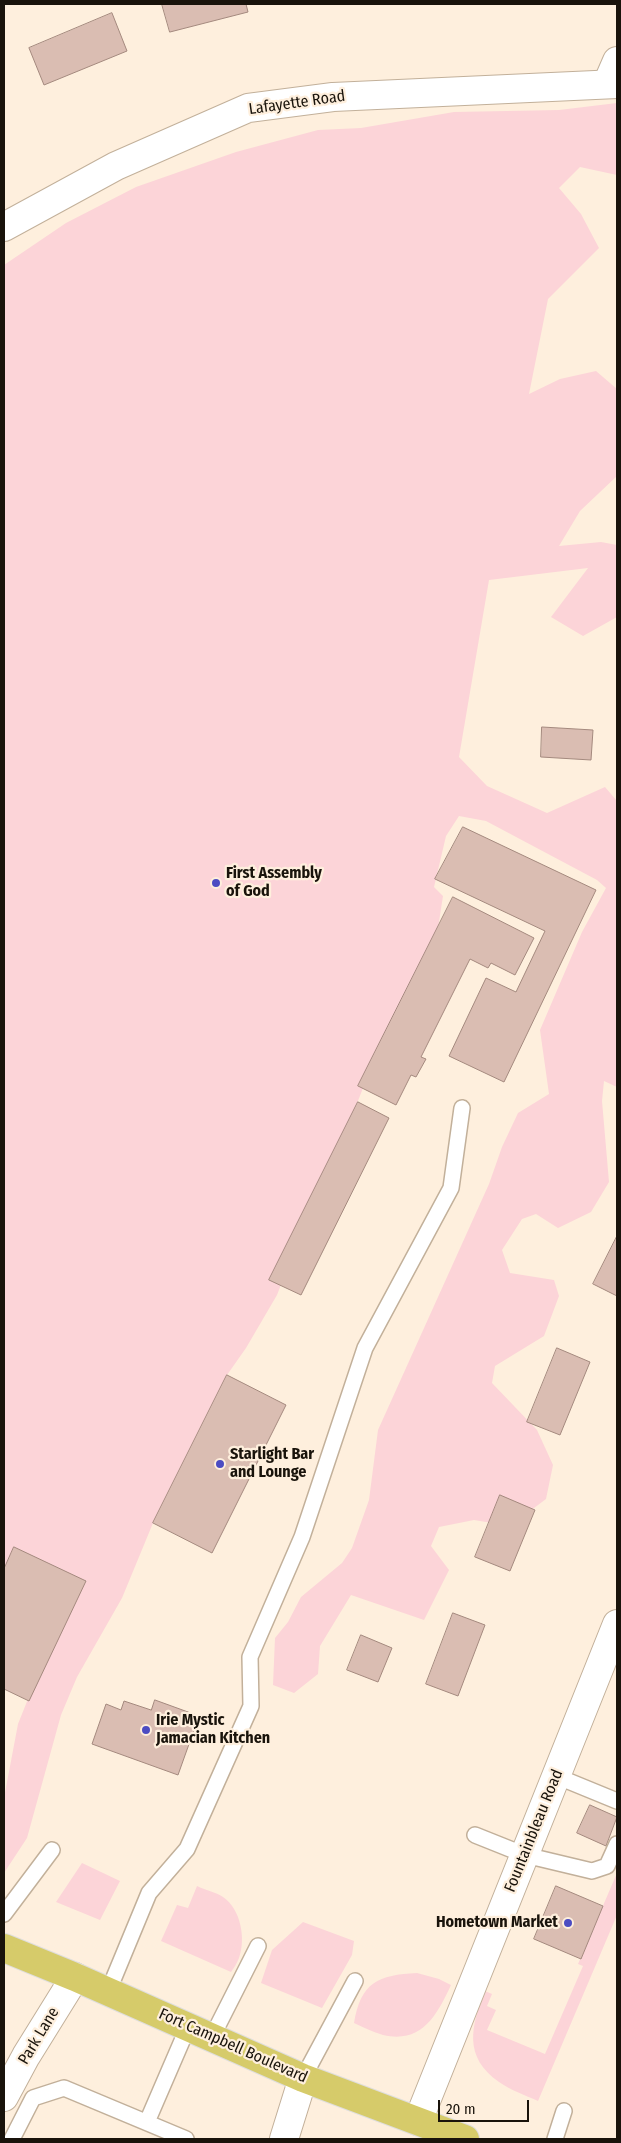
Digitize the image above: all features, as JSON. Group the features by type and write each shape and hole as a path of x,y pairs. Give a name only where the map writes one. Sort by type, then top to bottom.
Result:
{"highway":[{"name":"Fort Campbell Boulevard","path":"4,1948 75,1977 304,2078 418,2121 456,2138"}],"street":[{"name":"Lafayette Road","path":"4,227 116,166 248,108 333,96 614,76"},
{"name":"Fountainbleau Road","path":"418,2121 617,1624"},
{"name":"Park Lane","path":"4,2097 26,2056 75,1977"},
{"path":"284,2139 304,2078"}],"lane":[{"path":"108,1992 149,1893 186,1850 251,1706 250,1657 302,1537 365,1348 451,1188 462,1108"},
{"path":"556,1776 617,1801"},
{"path":"475,1835 525,1855 592,1871 607,1866 617,1844"},
{"path":"4,1914 52,1850"},
{"path":"212,2038 258,1946"},
{"path":"304,2078 355,1981"},
{"path":"147,2122 188,2027"},
{"path":"12,2139 33,2098 64,2088 186,2139"},
{"path":"555,2139 564,2111"},
{"path":"4,2137 8,2139"}],"shaded area":[{"name":"First Assembly of God","path":"617,103 617,175 580,167 559,188 581,214 599,248 548,299 529,394 560,379 596,371 617,389 617,476 580,511 559,546 601,542 617,545 617,617 583,636 551,617 588,568 489,580 459,757 487,786 547,813 605,787 617,801 617,1087 604,1081 602,1101 609,1182 591,1212 558,1228 536,1214 522,1219 502,1250 510,1273 554,1280 559,1296 544,1336 495,1366 492,1383 537,1430 553,1465 546,1499 510,1526 474,1520 439,1527 431,1546 449,1570 424,1620 351,1595 320,1646 318,1674 294,1693 273,1685 275,1638 288,1622 301,1597 342,1563 352,1548 369,1500 378,1430 489,1184 502,1147 518,1113 549,1094 540,1030 582,932 606,888 597,880 486,821 459,816 446,836 434,887 443,896 438,928 363,1088 324,1188 292,1256 277,1295 246,1348 227,1375 153,1523 122,1598 77,1677 61,1715 27,1838 4,1873 4,1798 18,1724 28,1699 21,1591 4,1579 4,265 66,223 136,187 236,152 318,130 361,128 454,112 559,110"},
{"path":"82,1863 120,1881 100,1920 56,1902"},
{"path":"617,1873 617,1915 538,2101 503,2085 487,2072 480,2062 473,2040 476,2016 480,2004 485,1991 492,1994 487,2006 496,2010 487,2030 545,2054 583,1966 578,1964"},
{"path":"197,1886 223,1897 229,1902 238,1917 242,1934 241,1950 231,1972 161,1941 177,1905 188,1908"},
{"path":"303,1922 354,1941 352,1955 322,2008 261,1983 272,1950"},
{"path":"417,1973 439,1979 451,1985 440,2007 426,2025 418,2031 397,2037 383,2035 354,2023 361,1998 374,1983 392,1976"}],"building":[{"path":"162,4 246,4 248,12 170,32"},
{"path":"112,13 127,51 44,85 29,48"},
{"path":"542,727 593,730 591,760 541,757"},
{"path":"463,827 596,890 504,1082 449,1056 486,978 516,992 545,931 435,879"},
{"path":"453,897 534,938 515,975 491,963 488,968 470,959 421,1057 426,1059 416,1077 411,1075 396,1105 358,1086"},
{"path":"358,1102 389,1118 301,1295 269,1280"},
{"path":"617,1236 617,1296 593,1284"},
{"path":"557,1348 590,1362 560,1435 527,1422"},
{"name":"Starlight Bar and Lounge","path":"227,1375 286,1405 212,1553 153,1523"},
{"path":"500,1495 535,1510 510,1571 475,1557"},
{"path":"14,1547 86,1581 29,1701 4,1689 4,1569"},
{"path":"453,1613 485,1625 458,1696 426,1684"},
{"path":"361,1635 392,1648 378,1682 347,1670"},
{"name":"Irie Mystic Jamacian Kitchen","path":"155,1700 199,1716 178,1775 92,1744 106,1704 121,1710 124,1701 151,1710"},
{"path":"590,1805 617,1817 606,1846 577,1833"},
{"name":"Hometown Market","path":"556,1886 603,1906 581,1959 534,1939"}],"place":[{"name":"First Assembly of God","path":"216,883"},
{"name":"Starlight Bar and Lounge","path":"220,1464"},
{"name":"Irie Mystic Jamacian Kitchen","path":"146,1730"},
{"name":"Hometown Market","path":"568,1923"}]}
